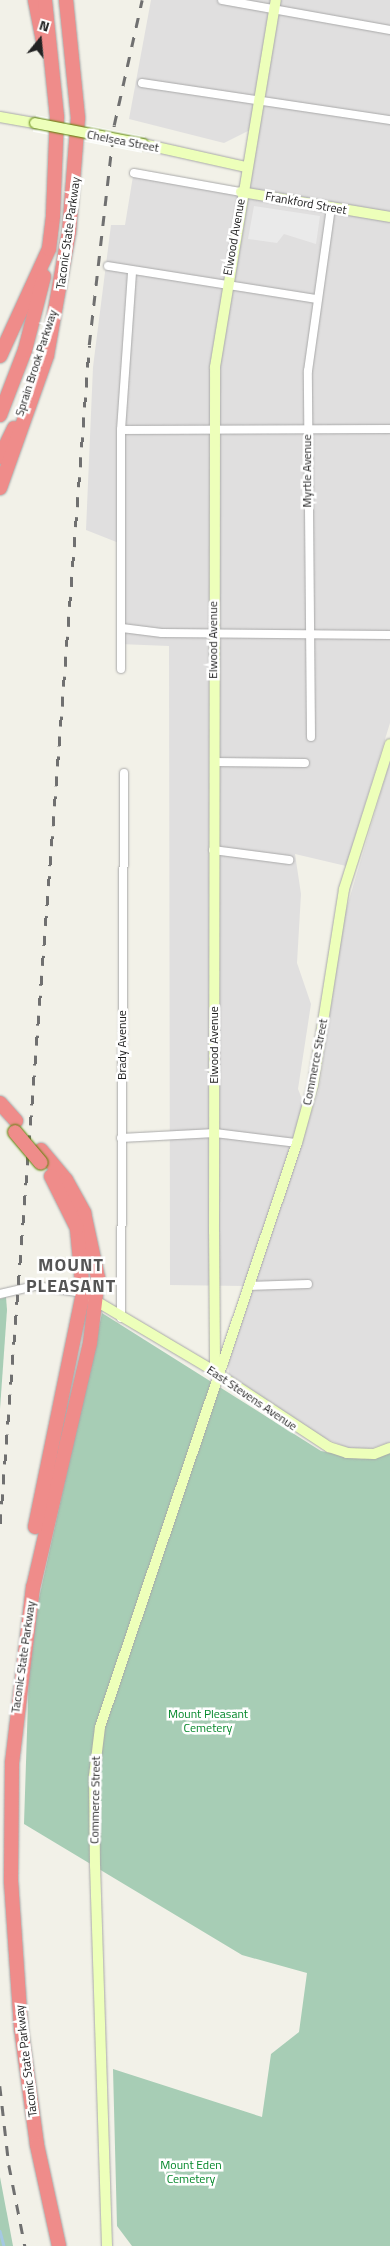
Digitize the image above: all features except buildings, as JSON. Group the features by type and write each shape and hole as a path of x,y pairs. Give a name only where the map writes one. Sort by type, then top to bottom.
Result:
{"highway":[{"path":"35,0 57,118"},
{"name":"Taconic State Parkway","path":"0,356 49,249 56,187 57,118 45,0"},
{"name":"Taconic State Parkway","path":"0,488 47,355 64,265 78,156 71,32 66,0"},
{"path":"71,32 74,0"},
{"name":"Sprain Brook Parkway","path":"0,416 29,336 49,249"},
{"name":"Sprain Brook Parkway","path":"0,457 38,366 64,265"},
{"name":"Taconic State Parkway","path":"0,1103 15,1127 70,1186 89,1227 97,1263 96,1302 36,1568 12,1763 11,1881 21,2028 37,2144 59,2246"},
{"name":"Taconic State Parkway","path":"0,1116 15,1127"},
{"name":"Taconic State Parkway","path":"41,1156 75,1222 82,1257 83,1293 19,1612 2,1789 3,1908 15,2055 50,2246"}],"street":[{"path":"222,0 275,5 390,30"},
{"name":"Elwood Avenue","path":"216,1286 213,850 215,367 241,192 275,5"},
{"path":"142,83 258,102 390,120"},
{"name":"Chelsea Street","path":"0,117 143,144 246,167"},
{"name":"Frankford Street","path":"134,173 390,218"},
{"name":"Myrtle Avenue","path":"311,737 308,635 307,431 316,299 331,208"},
{"path":"108,266 316,299"},
{"path":"121,669 121,430 132,271"},
{"path":"121,430 307,431 390,429"},
{"path":"122,628 214,634 390,635"},
{"name":"Commerce Street","path":"107,2246 95,1901 96,1751 110,1692 219,1374 296,1143 313,1085 344,889 390,744"},
{"path":"214,762 305,763"},
{"name":"Brady Avenue","path":"121,1318 124,772"},
{"path":"213,850 289,860"},
{"path":"121,1138 215,1133 296,1143"},
{"path":"248,1286 308,1284"},
{"path":"0,1294 36,1286 83,1293"},
{"name":"Commerce Street","path":"216,1286 215,1364 219,1374"},
{"name":"East Stevens Avenue","path":"83,1293 121,1318 219,1374 328,1447 347,1453 390,1448"}],"shaded area":[{"path":"151,0 390,0 390,723 346,866 295,854 301,894 297,963 311,1004 298,1089 304,1104 244,1286 170,1285 169,646 119,644 119,543 86,530 93,367 111,225 125,225 134,170 238,190 250,130 224,143 129,119"},
{"path":"254,206 320,216 316,244 284,234 277,243 248,239"},
{"path":"390,761 390,1442 369,1449 351,1449 315,1434 247,1388 229,1375 228,1364 319,1089 344,917"}],"green space":[{"path":"6,1297 7,1310 0,1409 0,1299"},
{"name":"Mount Pleasant Cemetery","path":"102,1313 321,1451 362,1459 390,1452 390,2246 132,2246 117,2226 113,2069 262,2117 271,2054 299,2032 307,1973 242,1955 24,1824 30,1639"},
{"path":"0,2177 13,2246 0,2246"}],"pier":[{"path":"36,115 145,136 142,153 33,132"}],"waterway":[{"path":"0,2231 4,2246"}],"railway":[{"path":"0,1524 89,345 114,125 142,0"},
{"path":"0,2086 9,2165 25,2246"}],"district":[{"name":"MOUNT PLEASANT","path":"71,1276"}],"park label":[{"name":"Mount Eden Cemetery","path":"191,2172"}]}
